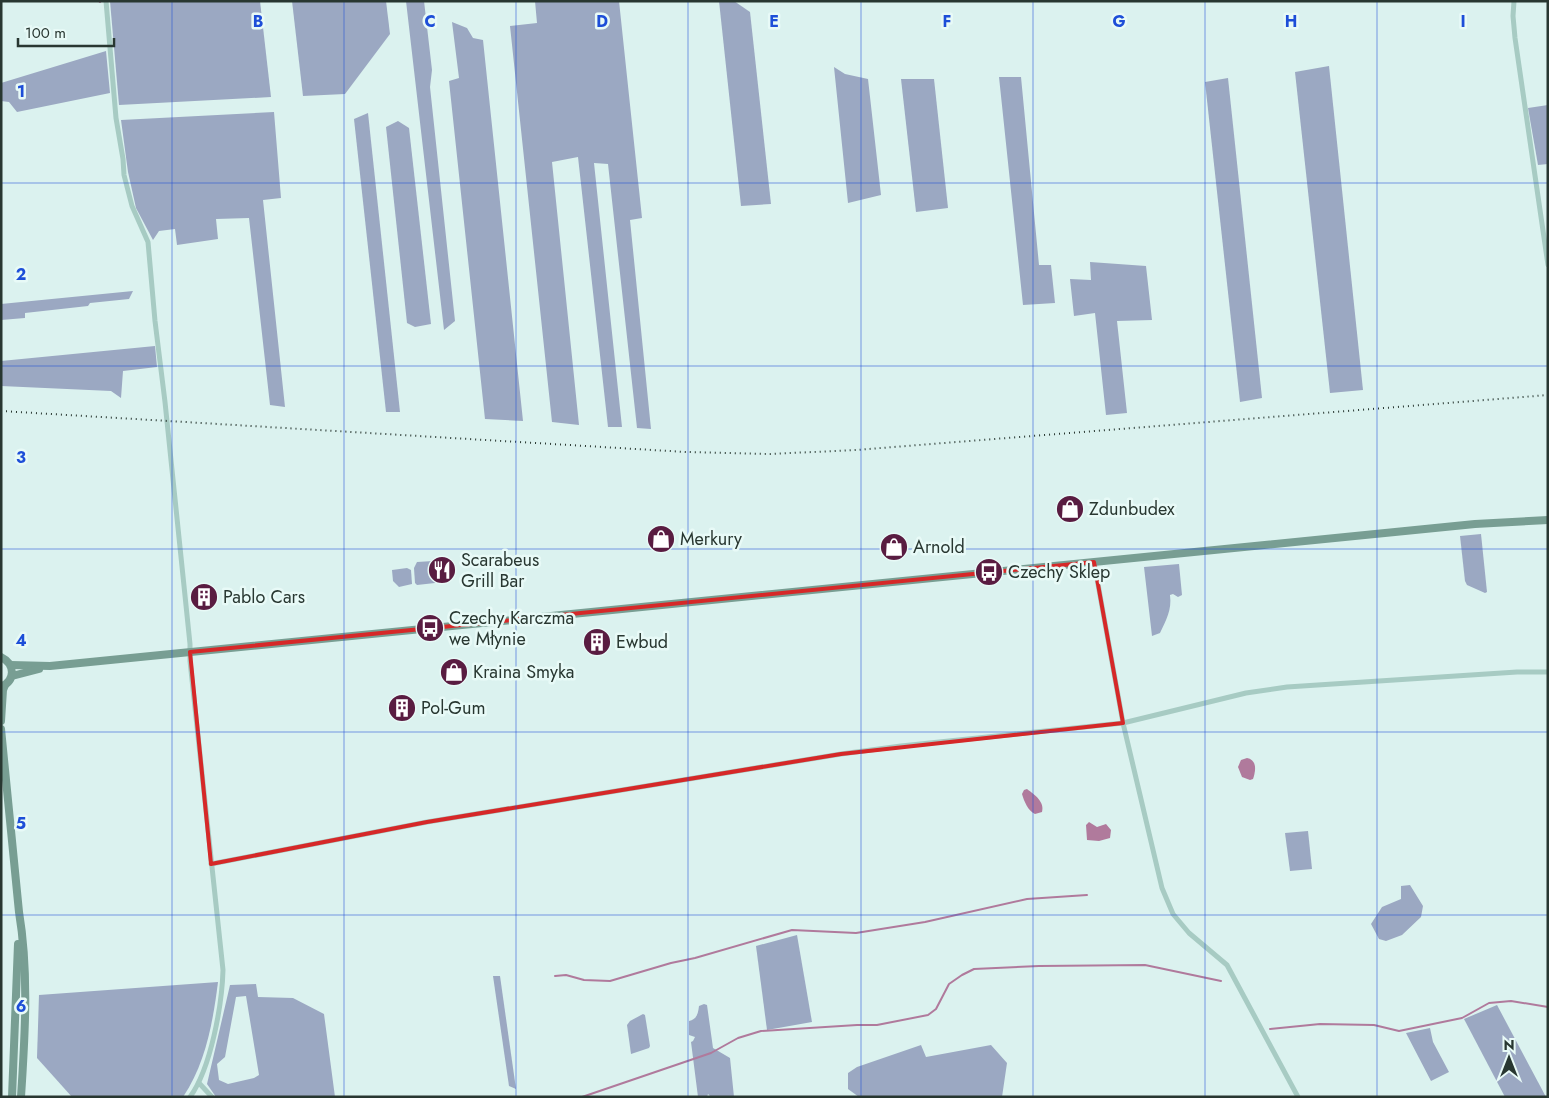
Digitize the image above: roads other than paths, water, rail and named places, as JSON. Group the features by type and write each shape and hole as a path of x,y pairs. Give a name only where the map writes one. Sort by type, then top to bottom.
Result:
{"main road":[{"path":"11,665 50,666 1475,524 1548,520"},
{"path":"1,657 8,660 11,665 12,676"},
{"path":"1,721 3,686 12,676 50,666"},
{"path":"1,729 22,928 25,994 22,1097"},
{"path":"12,1097 19,912"}],"street":[{"path":"106,1 116,118 124,175 132,206 148,242 223,970 222,987 209,1051 199,1083 190,1097"},
{"path":"1514,1 1515,38 1548,265"},
{"path":"1094,562 1123,723 1162,888 1173,914 1189,933 1227,965 1298,1097"},
{"path":"211,864 427,822 841,754 1123,723 1246,693 1287,687 1517,672 1548,672"},
{"path":"199,1083 206,1088 212,1097"}],"waterway":[{"path":"555,976 566,975 584,980 610,981 792,930 856,933 925,922 1027,899 1087,895"},
{"path":"582,1097 711,1053 738,1038 761,1031 877,1025 928,1015 936,1009 949,984 974,969 1145,965 1221,981"},
{"path":"1270,1029 1320,1024 1374,1025 1399,1031 1462,1018 1489,1003 1511,1001 1548,1007"}],"railway":[{"path":"1,411 686,452 770,454 856,450 1548,395"}],"place":[{"name":"Zdunbudex","path":"1070,509"},
{"name":"Merkury","path":"661,539"},
{"name":"Arnold","path":"894,547"},
{"name":"Scarabeus Grill Bar","path":"442,570"},
{"name":"Czechy Sklep","path":"989,572"},
{"name":"Pablo Cars","path":"204,597"},
{"name":"Czechy Karczma we Młynie","path":"430,628"},
{"name":"Ewbud","path":"597,642"},
{"name":"Kraina Smyka","path":"454,672"},
{"name":"Pol-Gum","path":"402,708"}]}
